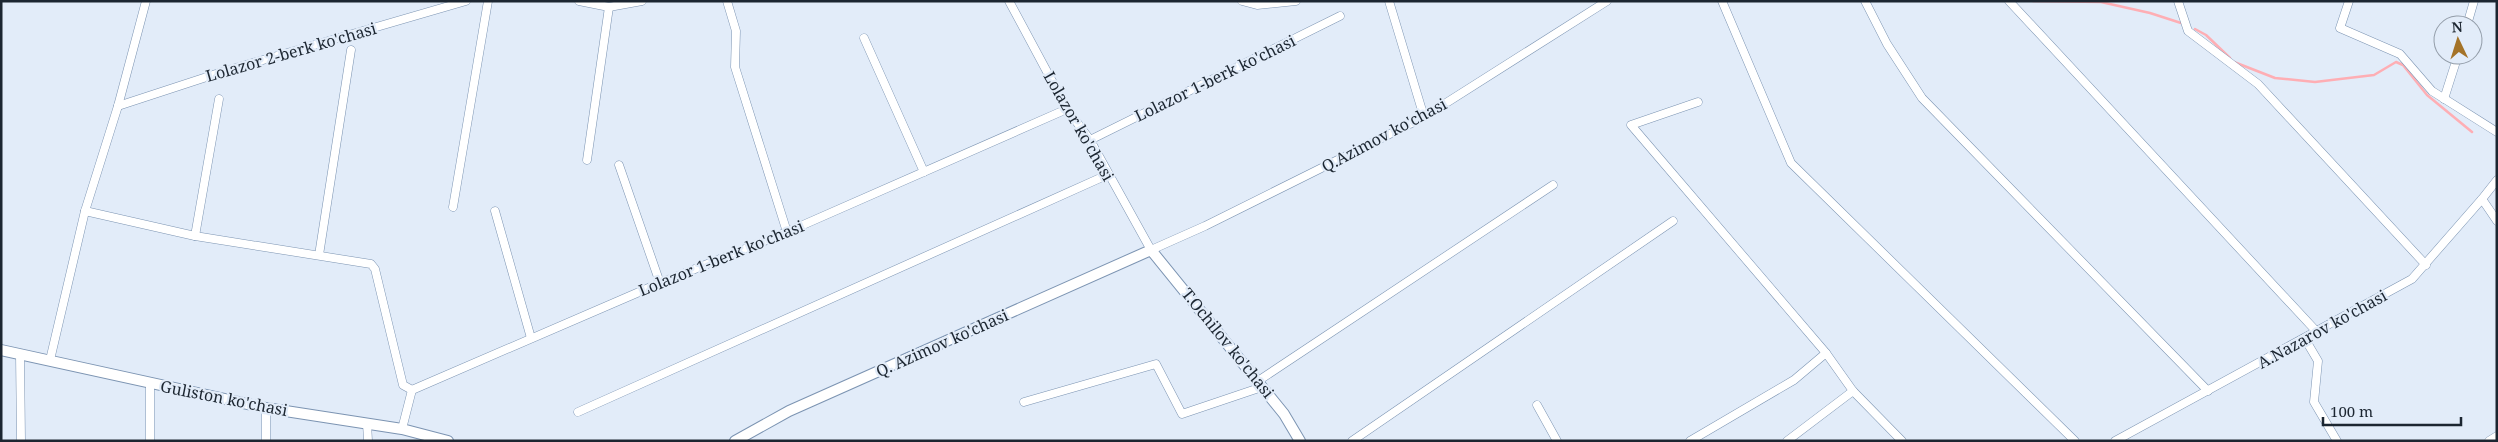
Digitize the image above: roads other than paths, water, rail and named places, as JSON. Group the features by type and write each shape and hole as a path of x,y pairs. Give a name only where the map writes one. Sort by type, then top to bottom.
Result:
{"main road":[{"name":"T.Ochilov ko'chasi","path":"1150,250 1284,414 1300,441"},
{"name":"Q. Azimov ko'chasi","path":"735,441 789,411 1150,250"},
{"name":"Guliston ko'chasi","path":"1,350 266,408 402,429 448,441"}],"street":[{"path":"50,360 85,211 118,106 146,1"},
{"name":"Lolazor 2-berk ko'chasi","path":"118,106 225,71 466,1"},
{"path":"453,206 488,1"},
{"path":"579,1 609,7 642,1"},
{"path":"727,1 736,31 735,67 787,232"},
{"name":"Lolazor ko'chasi","path":"1010,1 1066,108 1090,140 1150,250"},
{"path":"1242,1 1257,5 1296,1"},
{"path":"1389,1 1424,117"},
{"name":"Q.Azimov ko'chasi","path":"1150,250 1205,226 1424,117 1607,1"},
{"path":"1722,1 1790,163 2075,441"},
{"path":"1865,1 1886,44 1922,98 2208,391"},
{"path":"2009,1 2317,332"},
{"path":"2178,1 2188,31 2258,84 2426,264"},
{"path":"2349,1 2340,28 2400,54 2432,91 2497,132"},
{"path":"2470,15 2474,1"},
{"path":"587,160 609,7"},
{"name":"Lolazor 1-berk ko'chasi","path":"1090,140 1340,16"},
{"path":"864,38 924,172"},
{"path":"318,255 351,50"},
{"path":"2444,99 2455,65"},
{"path":"195,236 220,98"},
{"path":"1698,102 1630,125 1826,353 1853,391 1902,441"},
{"name":"Lolazor 1-berk ko'chasi","path":"412,390 660,283 787,232 1066,108"},
{"path":"619,165 660,283"},
{"path":"578,412 1108,175"},
{"name":"A.Nazarov ko'chasi","path":"2115,441 2412,279 2497,180"},
{"path":"1024,402 1156,364 1182,414 1260,384 1553,185"},
{"path":"2482,199 2497,221"},
{"path":"85,211 195,236 367,263 375,269 403,385 412,390 402,429"},
{"path":"495,211 531,338"},
{"path":"1352,441 1673,221"},
{"path":"2305,338 2318,361 2314,402 2337,441"},
{"path":"1690,441 1794,380 1826,353"},
{"path":"20,354 21,441"},
{"path":"150,383 150,441"},
{"path":"1787,441 1853,391"},
{"path":"1537,405 1558,441"},
{"path":"266,408 266,441"},
{"path":"367,424 368,441"},
{"path":"2489,441 2497,436"}],"waterway":[{"path":"2033,1 2101,2 2150,13 2181,23"},
{"path":"2195,29 2206,35 2230,58"},
{"path":"2234,62 2275,78 2315,82 2374,75 2396,62 2403,65 2427,95 2472,132"}]}
